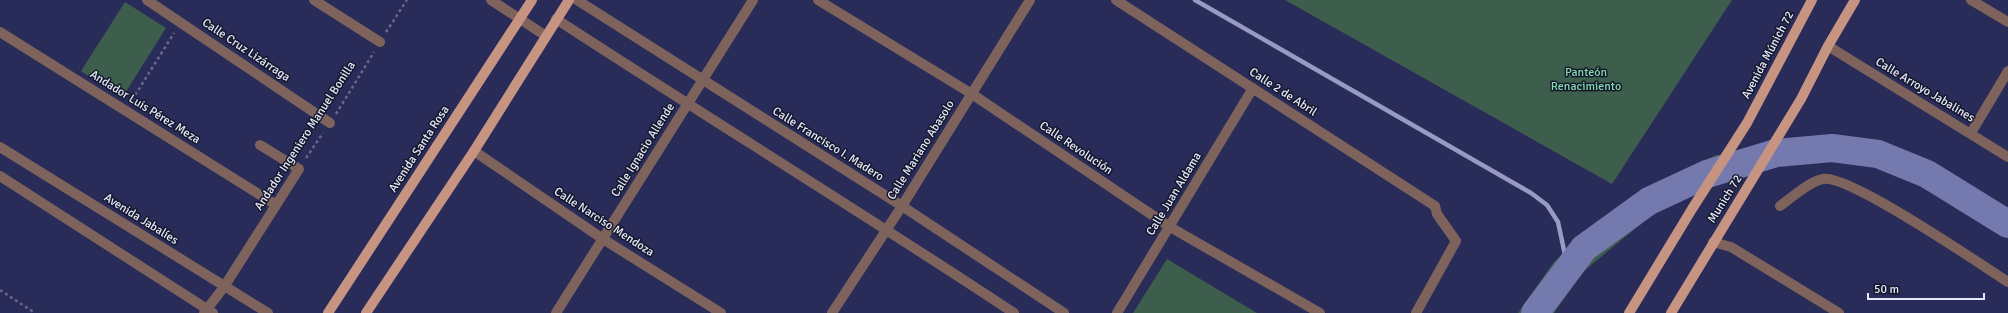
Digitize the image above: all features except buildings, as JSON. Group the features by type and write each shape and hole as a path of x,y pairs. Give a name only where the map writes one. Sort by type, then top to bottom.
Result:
{"main road":[{"name":"Avenida Santa Rosa","path":"328,313 532,0"},
{"path":"366,313 474,151 569,0"},
{"name":"Avenida Múnich 72","path":"1747,123 1812,0"},
{"path":"1828,46 1855,0"},
{"name":"Munich 72","path":"1671,313 1801,99 1828,46"},
{"name":"Munich 72","path":"1629,313 1692,209 1747,123"}],"street":[{"name":"Calle Cruz Lizárraga","path":"147,0 330,123"},
{"path":"314,0 380,42"},
{"path":"491,0 546,36"},
{"name":"Calle Francisco I. Madero","path":"577,0 702,81 902,206 1064,313"},
{"name":"Calle Ignacio Allende","path":"556,313 753,0"},
{"name":"Calle Revolución","path":"818,0 972,94 1170,227 1320,313"},
{"name":"Calle Mariano Abasolo","path":"832,313 902,206 1030,0"},
{"name":"Calle 2 de Abril","path":"1116,0 1435,206 1437,214 1456,240 1416,313"},
{"path":"1971,0 2008,22"},
{"path":"556,19 687,104 887,229 1014,313"},
{"name":"Andador Luis Pérez Meza","path":"0,32 276,205"},
{"name":"Calle Arroyo Jabalines","path":"1828,46 2008,157"},
{"path":"1971,133 2008,71"},
{"name":"Calle Juan Aldama","path":"1118,313 1253,88"},
{"path":"260,145 299,169"},
{"name":"Avenida Jabalíes","path":"0,147 268,313"},
{"name":"Calle Narciso Mendoza","path":"474,151 603,239 721,313"},
{"name":"Andador Ingeniero Manuel Bonilla","path":"208,312 299,169"},
{"path":"0,176 208,312"},
{"path":"1780,206 1817,181 1833,179 1885,204 2008,282"},
{"path":"1713,242 1731,247 1839,313"}],"path":[{"name":"Andador Ingeniero Manuel Bonilla","path":"299,169 330,123 407,0"},
{"path":"125,111 181,22"},
{"path":"0,290 35,313"}],"green space":[{"name":"Panteón Renacimiento","path":"1285,0 1732,0 1612,184"},
{"path":"125,2 166,28 122,98 81,71"},
{"path":"1776,153 1720,184 1660,208 1584,271 1554,313 1518,313 1554,262 1595,223 1654,185 1716,155"},
{"path":"1167,259 1257,313 1133,313"}],"waterway":[{"path":"1195,0 1531,193 1547,205 1558,222 1568,269"},
{"path":"1535,313 1584,248 1649,201 1707,174 1776,153 1832,148 1878,154 1927,174 2008,224"}]}
